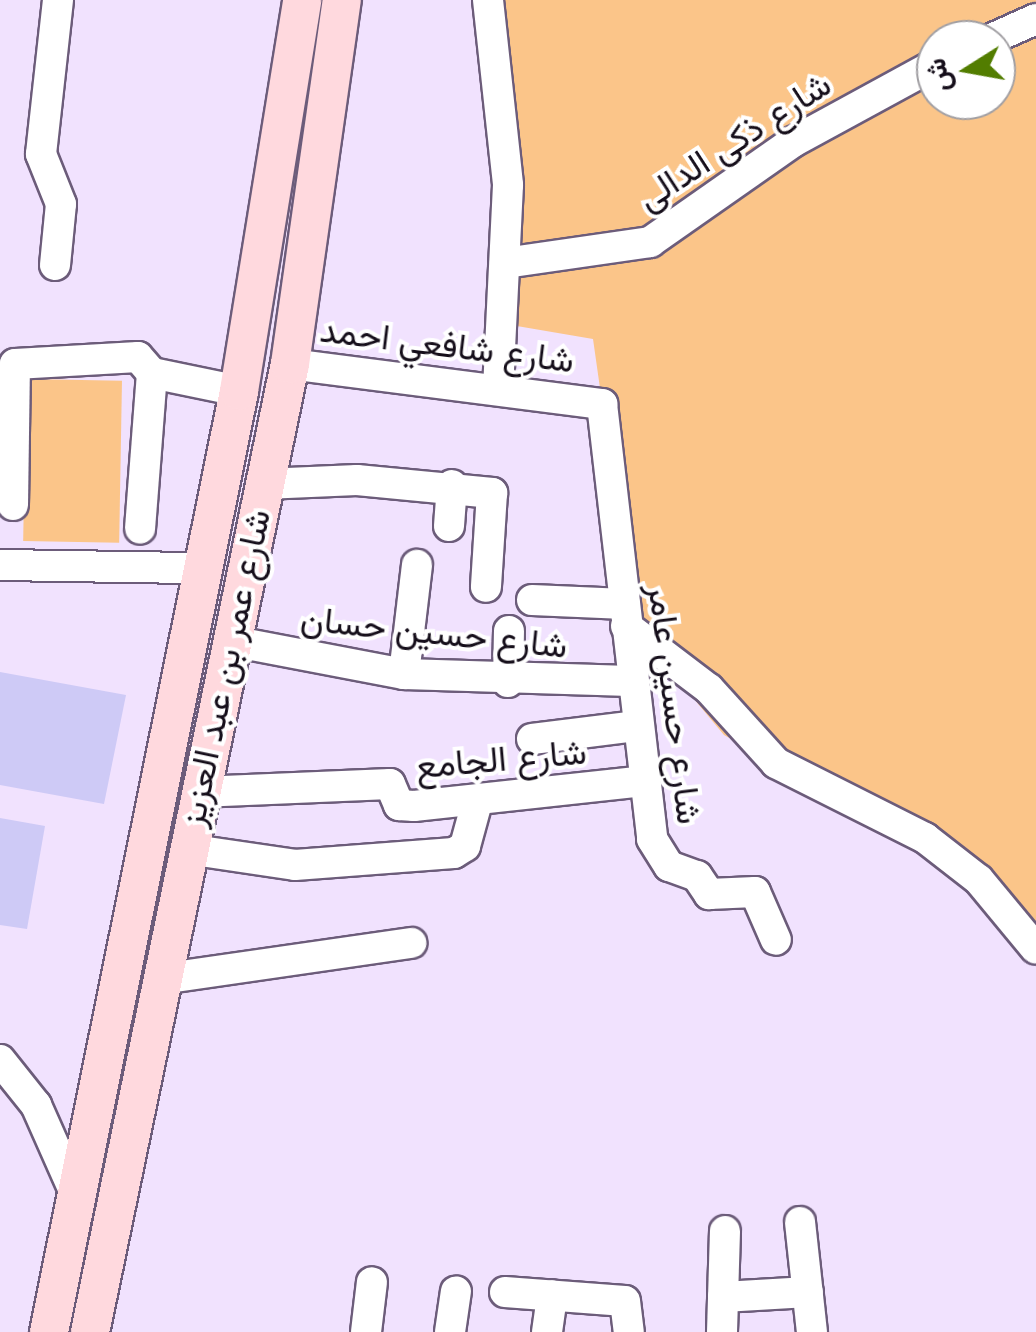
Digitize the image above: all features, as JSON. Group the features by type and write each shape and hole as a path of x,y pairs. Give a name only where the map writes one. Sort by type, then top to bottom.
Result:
{"main road":[{"name":"شارع عمر بن عبد العزيز","path":"49,1332 239,391 298,44 302,0"},
{"name":"شارع عمر بن عبد العزيز","path":"90,1332 290,364 338,51 342,0"},
{"path":"298,44 338,51"}],"street":[{"path":"55,266 61,204 41,154 58,0"},
{"path":"488,0 504,107 504,263 498,386"},
{"name":"شارع ذكى الدالى","path":"504,263 650,242 782,149 916,75"},
{"path":"13,505 14,364 138,358 152,373 239,391"},
{"name":"شارع شافعي احمد","path":"290,364 596,400"},
{"path":"140,529 152,373"},
{"name":"شارع حسين عامر","path":"596,400 636,726 659,854 709,894 752,890 776,940"},
{"path":"264,484 452,485 495,495 486,587"},
{"path":"449,526 452,485"},
{"path":"0,565 202,568"},
{"path":"404,674 417,565"},
{"path":"532,600 625,615 709,689 776,763 952,859 1036,948"},
{"path":"508,682 509,631"},
{"name":"شارع حسين حسان","path":"231,641 404,674 508,682 630,681"},
{"path":"532,739 636,726"},
{"name":"شارع الجامع","path":"199,792 390,784 401,806 477,802 644,781"},
{"path":"187,849 295,865 454,853 465,846 477,802"},
{"path":"160,979 411,944"},
{"path":"0,1060 36,1105 75,1194"},
{"path":"800,1222 812,1332"},
{"path":"722,1332 725,1231"},
{"path":"366,1332 372,1282"},
{"path":"450,1332 456,1292"},
{"path":"505,1292 625,1301 629,1332"},
{"path":"723,1297 808,1292"},
{"path":"548,1332 552,1295"}],"shaded area":[{"path":"476,0 1036,0 1036,950 970,872 724,735 634,627 593,339 505,324 500,151"},
{"path":"26,379 122,381 119,543 23,541"}],"building":[{"path":"0,672 126,695 104,804 0,785"},
{"path":"0,818 45,826 27,929 0,925"}]}
